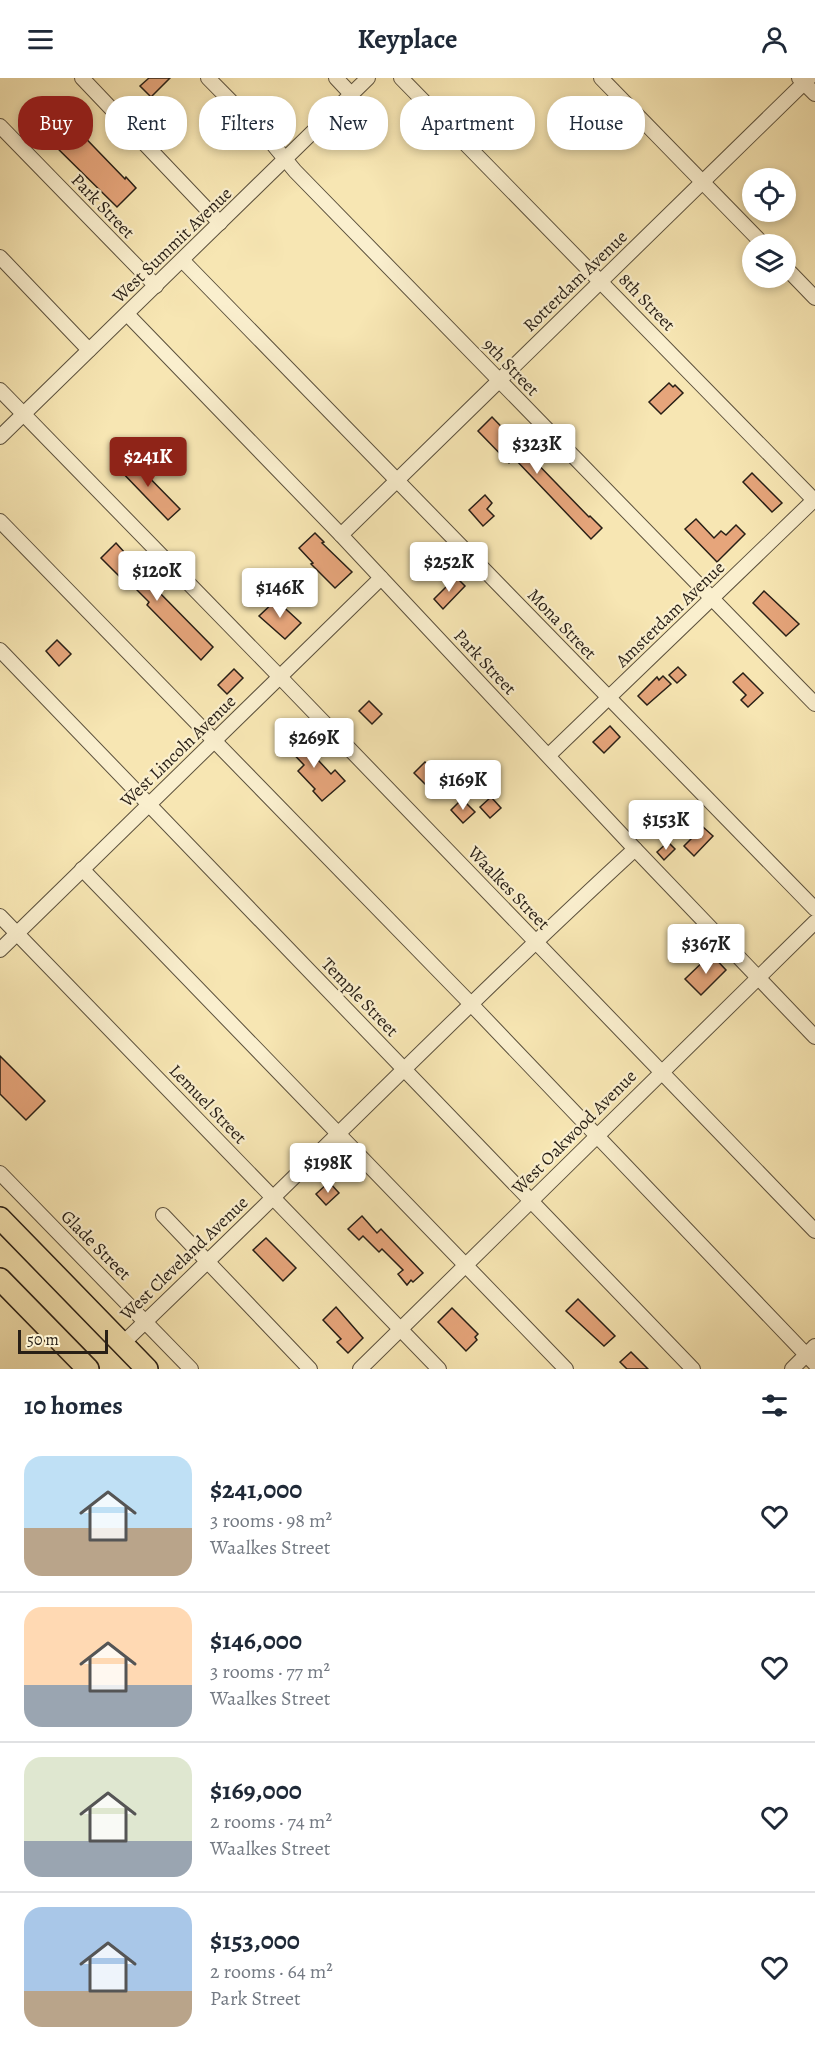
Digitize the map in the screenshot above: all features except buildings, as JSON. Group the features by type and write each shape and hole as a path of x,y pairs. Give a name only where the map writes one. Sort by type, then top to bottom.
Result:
{"highway":[{"path":"0,1218 147,1369"},
{"path":"0,1279 88,1369"}],"street":[{"path":"82,78 220,224"},
{"name":"9th Street","path":"208,78 295,171 815,704"},
{"path":"336,78 351,94"},
{"name":"West Summit Avenue","path":"0,437 368,78"},
{"name":"8th Street","path":"401,78 815,500"},
{"path":"601,78 753,234"},
{"path":"804,80 815,94"},
{"name":"Rotterdam Avenue","path":"341,535 804,80"},
{"name":"Park Street","path":"0,126 156,286"},
{"path":"0,257 89,350"},
{"name":"Mona Street","path":"182,260 815,909"},
{"path":"796,278 815,298"},
{"name":"Park Street","path":"127,314 341,535 635,849 815,1037"},
{"name":"Waalkes Street","path":"0,390 536,940 660,1072 815,1231"},
{"name":"Amsterdam Avenue","path":"549,755 815,500"},
{"path":"0,521 470,1003 596,1136 812,1355 792,1369"},
{"name":"West Lincoln Avenue","path":"0,950 381,578"},
{"name":"Temple Street","path":"2,655 150,803 693,1369"},
{"name":"West Cleveland Avenue","path":"122,1344 470,1003 635,849"},
{"path":"82,869 566,1369"},
{"name":"Lemuel Street","path":"0,916 439,1369"},
{"name":"West Oakwood Avenue","path":"360,1369 815,922"},
{"name":"Glade Street","path":"0,1173 191,1369"},
{"path":"163,1215 310,1369"}]}
